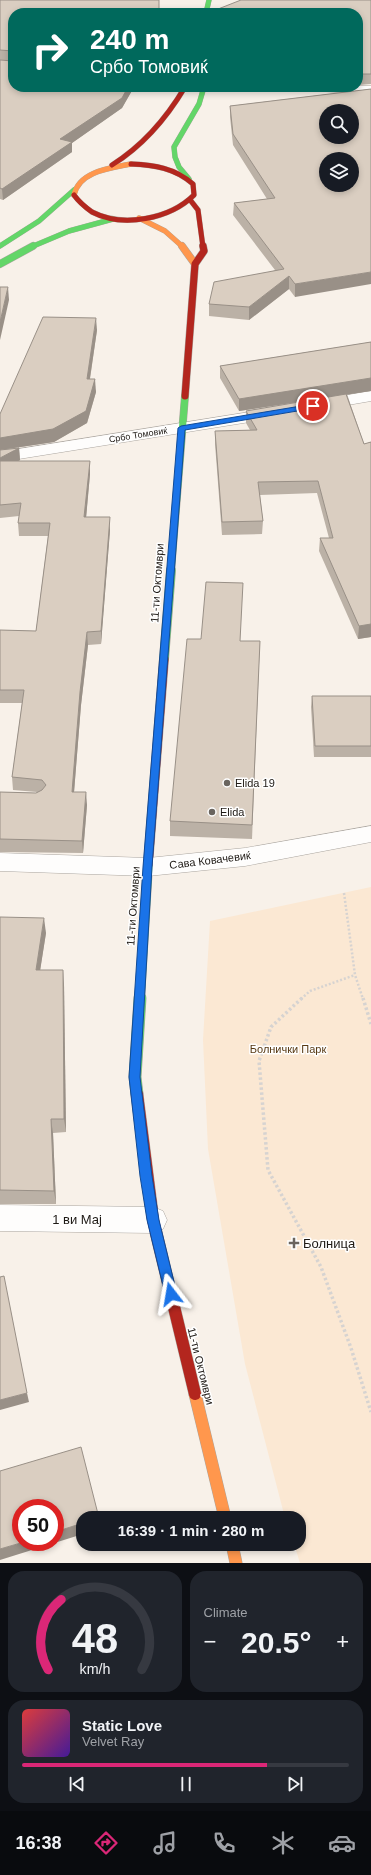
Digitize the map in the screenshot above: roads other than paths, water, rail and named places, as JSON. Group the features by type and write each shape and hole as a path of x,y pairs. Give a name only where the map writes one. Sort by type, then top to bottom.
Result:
{"main road":[{"path":"0,246 41,222 55,211 74,190 77,183 84,177 122,160 147,140 170,114 182,92"},
{"path":"74,190 75,196 86,208 109,216 139,218 171,213 183,208 191,201 195,190 189,179 179,167 175,157 174,147 199,104 203,92"},
{"path":"104,168 131,164 158,166 176,171 189,179"},
{"path":"139,218 166,230 176,237 183,244 195,264 204,250 198,210 191,201"},
{"path":"0,264 45,239 66,230 85,224 124,218"},
{"name":"11-ти Октомври","path":"195,264 181,428 148,867 135,1077 146,1176 153,1220 223,1511"},
{"path":"233,1551 236,1563"}],"street":[{"name":"Србо Томовиќ","path":"0,457 371,396"},
{"name":"Сава Ковачевиќ","path":"0,862 148,867 245,856 371,834"},
{"name":"1 ви Мај","path":"0,1218 153,1220"}],"place":[{"name":"Elida 19","path":"227,783"},
{"name":"Elida","path":"212,812"},
{"name":"Болница","path":"294,1243"}],"park label":[{"name":"Болнички Парк","path":"288,1049"}]}
